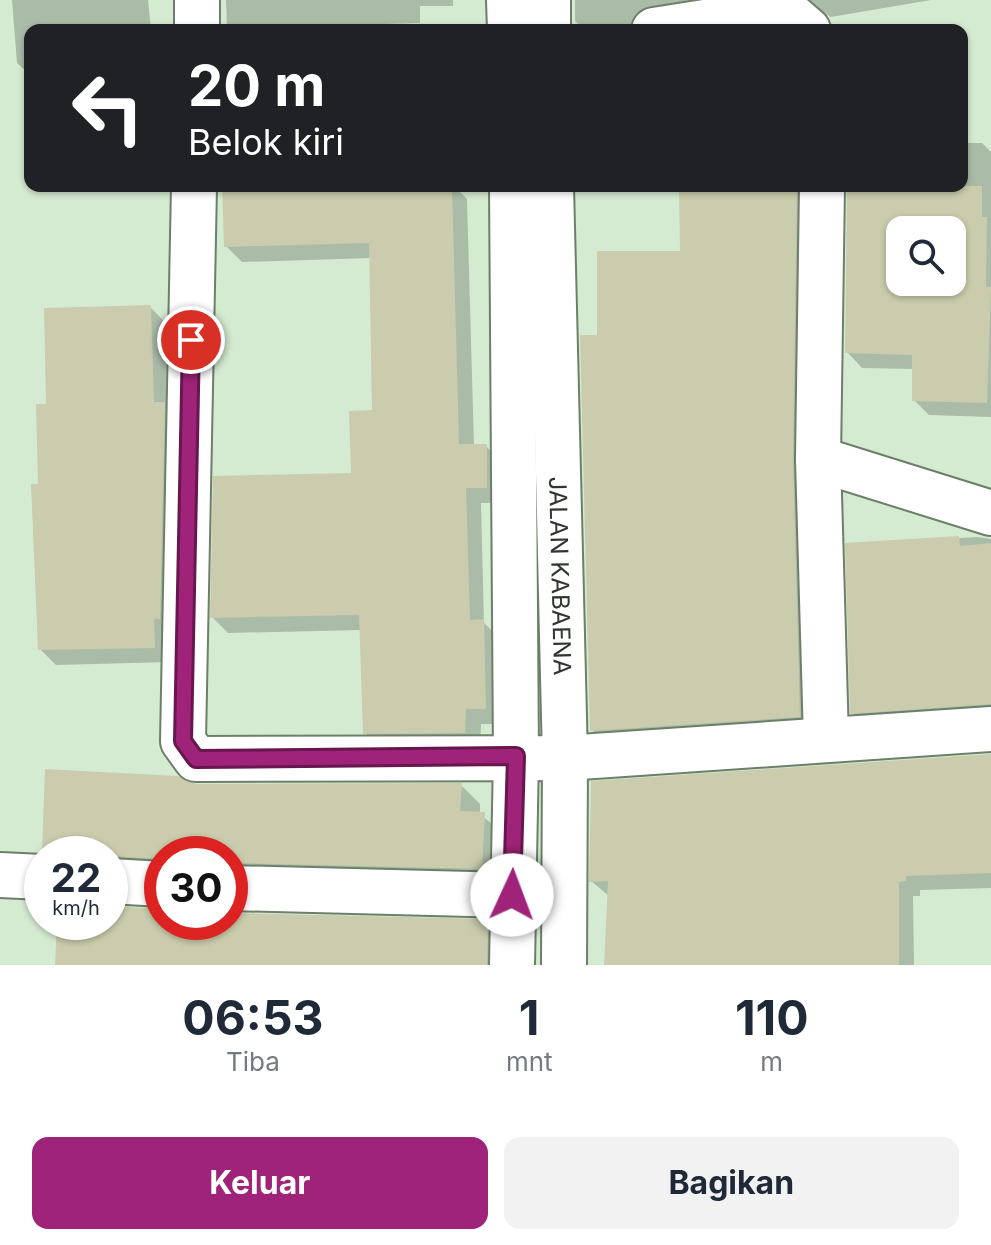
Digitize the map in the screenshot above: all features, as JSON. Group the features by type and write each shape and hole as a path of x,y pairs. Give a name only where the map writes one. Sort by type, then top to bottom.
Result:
{"street":[{"path":"197,0 197,24"},
{"path":"509,0 510,24"},
{"path":"548,0 548,24"},
{"path":"692,24 768,12 794,18 801,24"},
{"path":"194,192 183,741 196,759 565,758 991,729"},
{"name":"JALAN KABAENA","path":"512,192 516,756 512,965"},
{"name":"JALAN KABAENA","path":"551,192 565,758 564,965"},
{"path":"822,192 818,459 826,739"},
{"path":"818,459 991,513"},
{"path":"0,875 24,876"},
{"path":"248,888 512,895"}],"building":[{"path":"968,186 982,186 982,217 987,217 986,287 991,287 987,403 912,401 912,355 845,353 847,192 968,192"},
{"path":"222,192 452,192 459,444 487,444 487,488 466,488 470,620 484,619 486,709 466,709 465,733 363,734 359,615 210,618 213,476 351,473 349,411 372,410 369,243 224,247"},
{"path":"679,192 797,192 793,460 800,717 590,731 580,335 597,335 597,251 680,251"},
{"path":"151,305 154,402 165,402 160,619 154,619 155,648 38,650 31,484 38,484 36,404 46,404 44,308"},
{"path":"959,536 960,546 991,543 991,704 850,714 845,543"},
{"path":"991,754 991,873 906,876 906,881 899,882 899,965 604,965 608,881 589,882 591,781"},
{"path":"45,769 178,776 196,784 462,783 460,811 485,812 482,869 248,863 248,836 144,836 144,858 128,857 128,836 43,836"},
{"path":"128,907 144,908 144,940 248,940 248,913 488,919 487,965 55,965 56,940 128,940"}],"route":[{"path":"191,340 183,741 189,753 196,759 516,756 512,895"}]}
